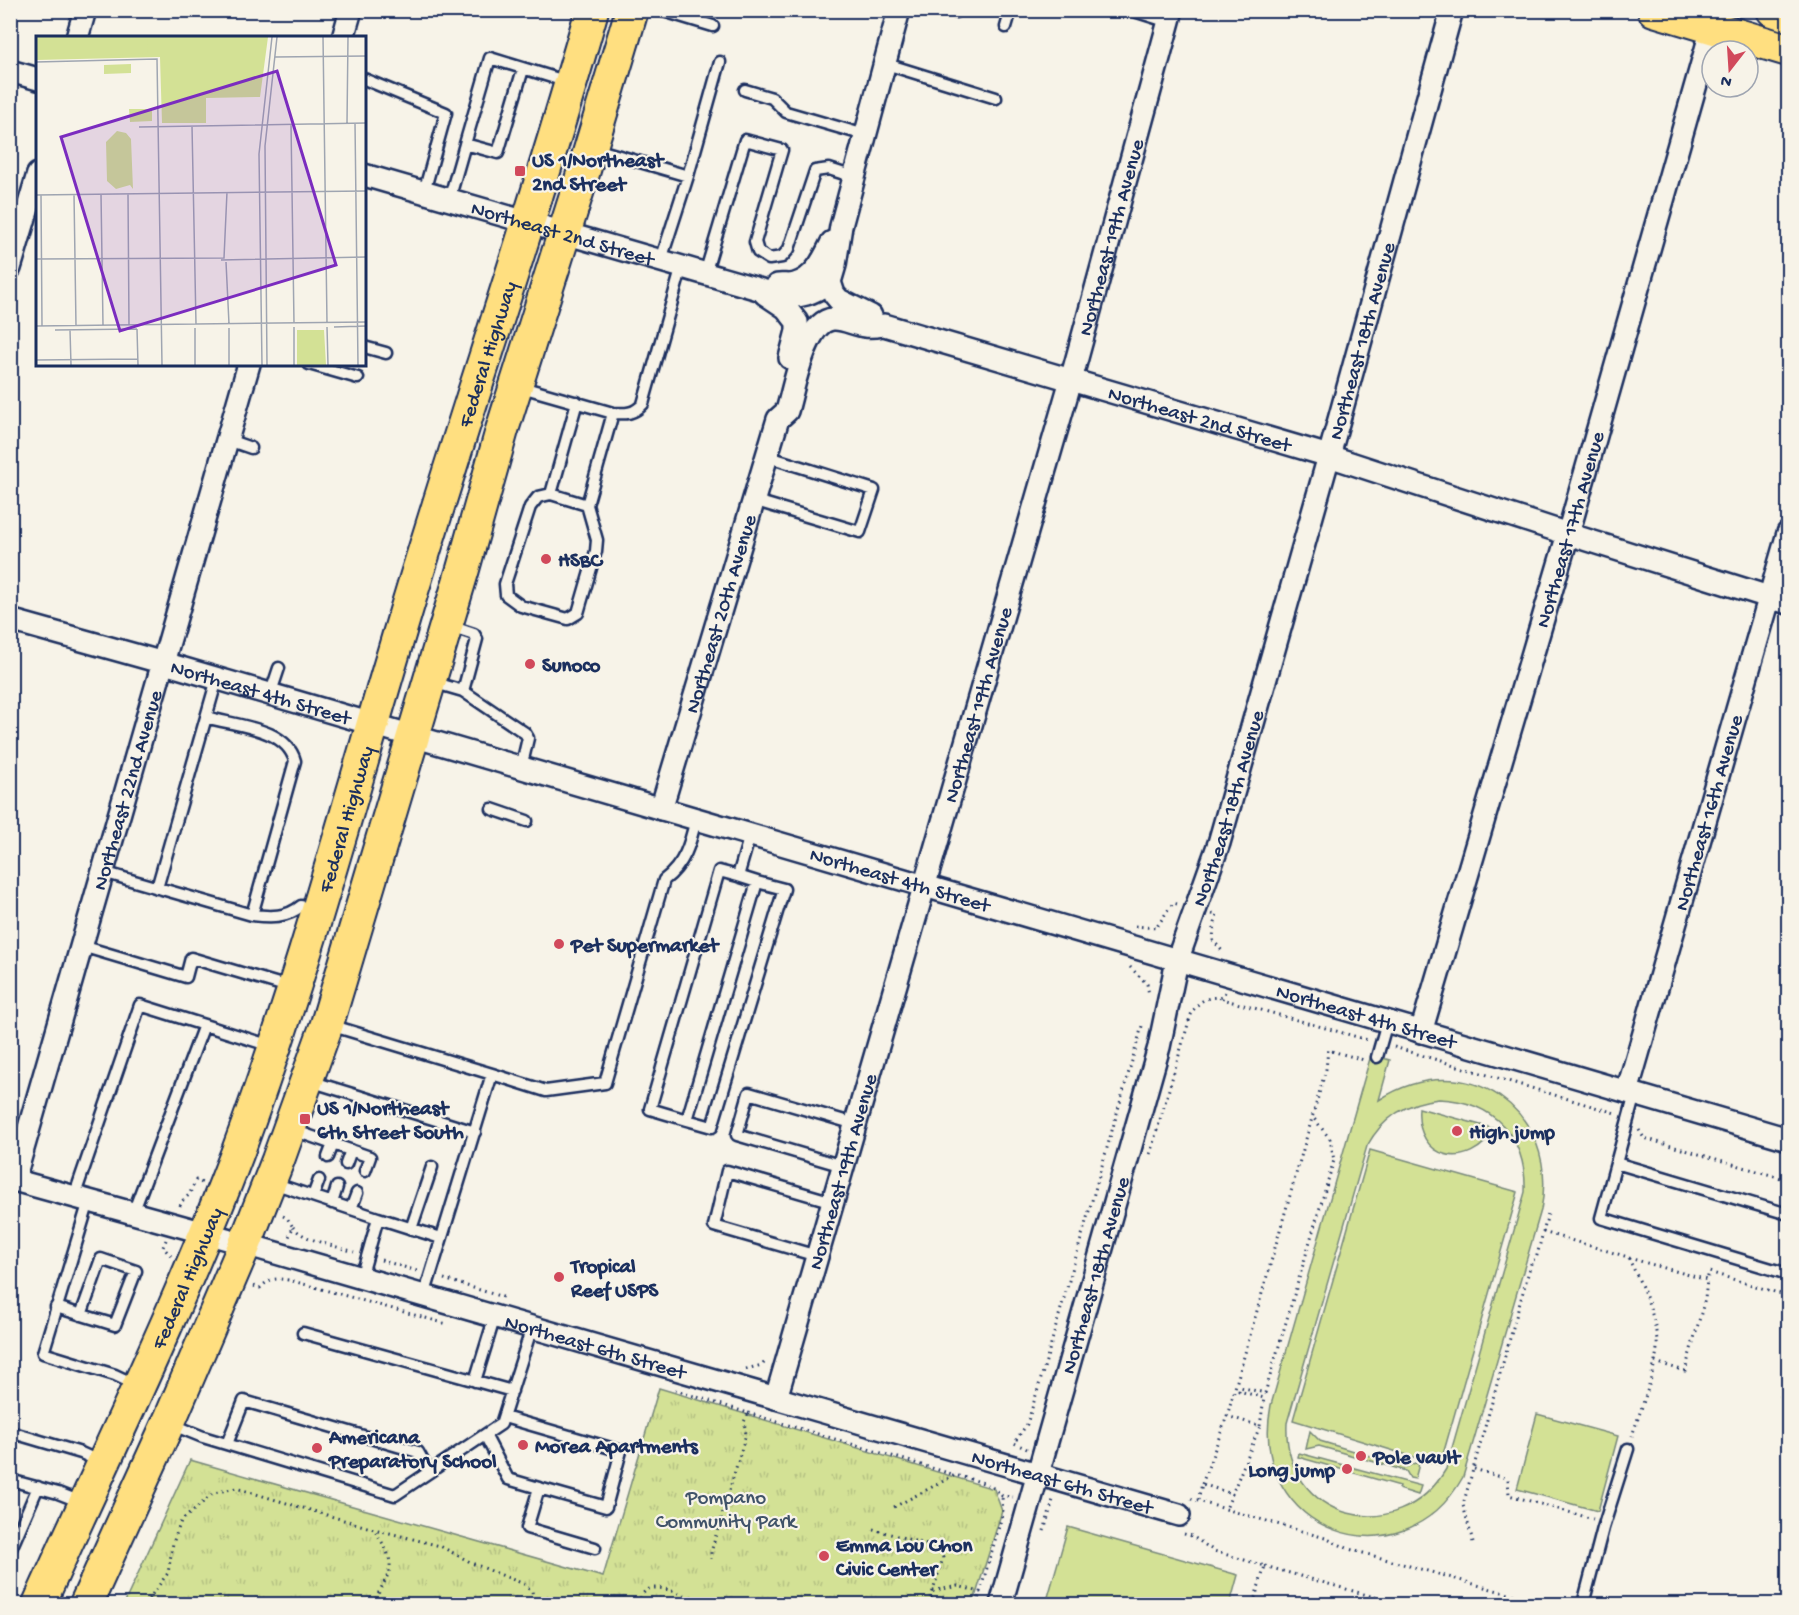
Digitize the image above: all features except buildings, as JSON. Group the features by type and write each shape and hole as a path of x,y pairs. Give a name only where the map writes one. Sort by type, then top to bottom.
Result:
{"main road":[{"name":"Federal Highway","path":"39,1605 206,1233 238,1152 317,910 459,436 529,222 592,10"},
{"name":"Federal Highway","path":"86,1605 245,1244 290,1129 327,1024 516,385 632,10"},
{"path":"1654,10 1788,50"},
{"path":"1773,10 1788,15"},
{"path":"1713,28 1788,41"}],"street":[{"path":"78,36 85,10"},
{"path":"344,36 351,10"},
{"path":"830,282 841,226 898,10"},
{"name":"Northeast 18th Avenue","path":"1001,1605 1032,1498 1053,1484 1159,1047 1177,961 1219,843 1452,10"},
{"name":"Northeast 19th Avenue","path":"776,1398 1071,380 1171,16"},
{"name":"Northeast 17th Avenue","path":"1421,1032 1568,534 1713,28"},
{"path":"10,71 36,78"},
{"name":"Northeast 2nd Street","path":"366,176 788,297 803,296 830,282 839,300 868,314 884,325 1329,456 1779,600"},
{"path":"10,268 36,181"},
{"name":"Northeast 2nd Street","path":"760,290 780,284 794,285 812,274 820,265 841,226"},
{"name":"Northeast 2nd Street","path":"760,290 777,304 786,308 797,322"},
{"name":"Northeast 2nd Street","path":"828,320 837,319 864,326 884,325"},
{"name":"Northeast 20th Avenue","path":"778,419 787,411 812,333 822,322 828,320"},
{"name":"Northeast 20th Avenue","path":"662,808 778,419 776,408 795,339 797,322"},
{"name":"Northeast 22nd Avenue","path":"12,1179 82,946 248,366"},
{"name":"Northeast 16th Avenue","path":"1631,1093 1779,600 1788,532"},
{"name":"Northeast 4th Street","path":"10,620 662,808 1788,1139"},
{"name":"Northeast 6th Street","path":"12,1179 776,1398 1053,1484 1182,1515"}],"lane":[{"path":"660,10 713,27"},
{"path":"1006,27 1011,10"},
{"path":"1131,10 1171,16"},
{"path":"449,200 490,58 571,83"},
{"path":"661,260 720,63"},
{"path":"883,63 996,98"},
{"path":"465,144 498,153 523,69"},
{"path":"366,80 446,113 424,192"},
{"path":"745,90 772,98 786,112 865,135"},
{"path":"705,274 745,140 782,150 755,243 759,252 769,259 782,257 789,249 815,171 830,169 854,177"},
{"path":"591,147 688,176"},
{"path":"516,385 614,413 631,414 637,411 643,404 682,266"},
{"path":"366,348 386,353"},
{"path":"316,366 358,378"},
{"path":"551,494 577,402"},
{"path":"587,505 551,494 538,497 530,507 506,584 506,595 521,606 568,619 578,613 596,551 597,540 587,505 614,413"},
{"path":"228,440 251,448"},
{"path":"753,500 860,532 874,490 766,456"},
{"path":"446,624 474,634 477,639 463,691"},
{"path":"270,695 279,668"},
{"path":"158,888 218,679"},
{"path":"429,681 463,691 525,733 528,738 521,768"},
{"path":"206,717 231,724 240,724 267,733 282,742 293,753 296,761 252,915"},
{"path":"492,809 526,821"},
{"path":"327,1024 546,1091 605,1083 664,880 679,867 686,855 696,819"},
{"path":"738,876 750,835"},
{"path":"719,871 757,882 784,889 712,1127 650,1109 719,871"},
{"path":"103,872 252,915 278,916 301,906 317,910"},
{"path":"687,1120 757,882"},
{"path":"82,946 186,977 191,958 292,988"},
{"path":"138,1386 115,1375 43,1353 81,1198 140,1005 274,1047"},
{"path":"1373,1059 1387,1022"},
{"path":"134,1213 204,1025"},
{"path":"424,1296 492,1074"},
{"path":"306,1080 475,1132"},
{"path":"843,1166 737,1135 749,1093 855,1124"},
{"path":"1631,1093 1601,1218 1788,1274"},
{"path":"290,1129 370,1156 365,1171"},
{"path":"328,1157 333,1143"},
{"path":"346,1164 351,1150"},
{"path":"1616,1163 1788,1214"},
{"path":"411,1229 432,1167"},
{"path":"817,1256 714,1227 727,1171 833,1202"},
{"path":"313,1196 319,1180"},
{"path":"270,1182 441,1238"},
{"path":"332,1203 337,1187"},
{"path":"351,1209 357,1193"},
{"path":"361,1278 378,1218"},
{"path":"56,1307 81,1315 116,1325 136,1271 101,1259 81,1315"},
{"path":"475,1381 495,1316"},
{"path":"168,1423 227,1444 395,1495 501,1424 532,1327"},
{"path":"303,1333 512,1391"},
{"path":"227,1444 244,1401 418,1452 429,1472"},
{"path":"485,1435 508,1479 606,1507 621,1451 504,1418"},
{"path":"10,1432 81,1453 103,1462"},
{"path":"1583,1605 1605,1522 1628,1449"},
{"path":"10,1480 38,1487 84,1504"},
{"path":"10,1551 38,1487"},
{"path":"539,1488 527,1528 595,1548"}],"path":[{"path":"1189,1022 1191,1011 1201,1001 1208,998 1222,999"},
{"path":"1373,1059 1328,1050 1326,1069 1227,1416 1197,1501 1182,1515 1192,1536 1214,1551 1399,1605"},
{"path":"1226,1509 1260,1426 1264,1398 1239,1390 1240,1387 1265,1393 1334,1160 1330,1139 1312,1116"},
{"path":"1473,1542 1463,1505 1532,1260 1536,1258 1549,1210"},
{"path":"293,1227 309,1237 509,1299"},
{"path":"1543,1232 1707,1281"},
{"path":"1628,1257 1652,1312 1658,1343 1655,1362 1628,1449"},
{"path":"1655,1362 1685,1371 1705,1299 1709,1272 1788,1296"},
{"path":"745,1369 753,1369 762,1365 768,1358"},
{"path":"673,1368 670,1389 996,1488 1002,1496 1003,1513 976,1605"},
{"path":"1781,1397 1788,1372"},
{"path":"711,1559 711,1552 746,1434 744,1426 748,1413"},
{"path":"1227,1416 1260,1426"},
{"path":"1474,1469 1508,1479 1509,1495 1605,1522"},
{"path":"894,1507 955,1475"},
{"path":"1202,1485 1232,1494"},
{"path":"145,1605 168,1573 173,1544 181,1521 214,1493 236,1488 440,1546 474,1564 524,1584 532,1591 534,1605"},
{"path":"1002,1496 1032,1498"},
{"path":"1197,1501 1324,1538 1349,1549 1545,1605"},
{"path":"373,1605 389,1575 391,1566 385,1547 374,1529"},
{"path":"873,1529 939,1548 942,1558 929,1605"},
{"path":"1253,1605 1265,1566"},
{"path":"933,1591 958,1586 980,1592"},
{"path":"639,1605 644,1592 652,1587 689,1597"}],"green space":[{"path":"1371,1055 1390,1060 1379,1100 1411,1085 1443,1080 1473,1084 1500,1097 1521,1116 1536,1143 1543,1174 1541,1210 1463,1477 1436,1511 1403,1530 1368,1536 1334,1530 1304,1512 1282,1485 1270,1449 1271,1405","holes":["1439,1099 1459,1101 1491,1115 1513,1139 1520,1155 1525,1192 1446,1469 1425,1495 1400,1510 1373,1516 1347,1513 1322,1501 1303,1482 1290,1456 1287,1423 1367,1146 1388,1119 1406,1108"]},
{"name":"High jump","path":"1419,1108 1495,1129 1484,1143 1472,1152 1458,1155 1446,1154 1434,1149 1426,1139 1420,1126"},
{"path":"1370,1150 1518,1192 1440,1465 1293,1420"},
{"name":"Pompano Community Park","path":"659,1388 994,1489 1002,1511 973,1604 124,1604 190,1460 603,1577"},
{"path":"1537,1414 1618,1436 1598,1511 1517,1489"},
{"name":"Pole vault","path":"1310,1431 1320,1441 1406,1467 1415,1463 1419,1464 1415,1479 1410,1478 1406,1471 1319,1446 1306,1449"},
{"name":"Long jump","path":"1299,1453 1421,1486 1418,1495 1399,1489 1400,1486 1298,1457"},
{"path":"1068,1527 1238,1575 1230,1604 1046,1604"}],"place":[{"name":"US 1/Northeast 2nd Street","path":"520,171"},
{"name":"HSBC","path":"546,559"},
{"name":"Sunoco","path":"530,664"},
{"name":"Pet Supermarket","path":"559,944"},
{"name":"US 1/Northeast 6th Street South","path":"305,1119"},
{"name":"High jump","path":"1457,1131"},
{"name":"Tropical Reef USPS","path":"559,1277"},
{"name":"Morea Apartments","path":"523,1445"},
{"name":"Americana Preparatory School","path":"317,1448"},
{"name":"Pole vault","path":"1361,1456"},
{"name":"Long jump","path":"1347,1469"},
{"name":"Emma Lou Chon Civic Center","path":"824,1556"}]}
